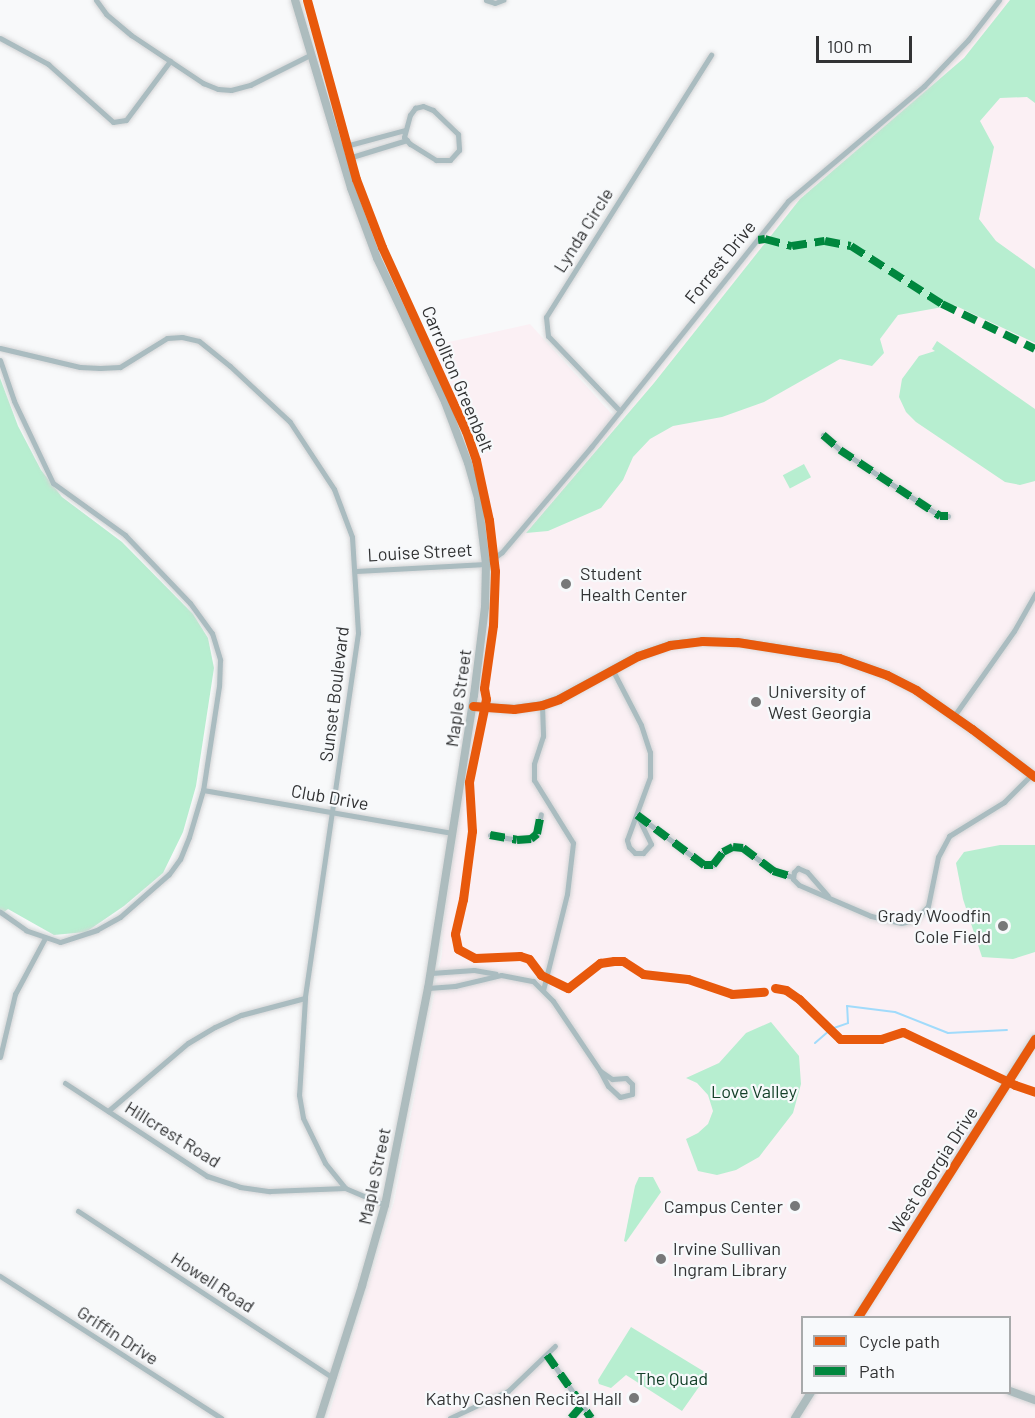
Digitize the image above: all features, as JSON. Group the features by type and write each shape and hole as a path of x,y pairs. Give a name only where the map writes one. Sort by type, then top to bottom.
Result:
{"main road":[{"name":"Maple Street","path":"295,0 338,148 377,258 445,402 468,463 478,499 486,564 485,607 473,706 431,973 384,1205 320,1418"},
{"path":"473,706 514,709 542,705 560,699 638,656 670,645 723,640 864,665 915,690 1034,775"},
{"name":"West Georgia Drive","path":"858,1316 1035,1039"},
{"path":"1011,1391 1035,1400"},
{"path":"795,1418 810,1394"}],"street":[{"path":"96,0 106,14 131,35 203,83 218,89 231,90 250,85 310,55"},
{"path":"486,0 495,3 503,0"},
{"name":"Forrest Drive","path":"486,564 502,552 620,411 788,201 924,86 968,40 999,0"},
{"path":"0,38 48,64 113,122 126,120 170,62"},
{"name":"Lynda Circle","path":"620,411 548,336 546,316 711,55"},
{"path":"420,107 428,107 455,129 460,144 454,157 441,161 407,140 404,137 405,130 412,112 420,107"},
{"path":"338,148 405,130"},
{"path":"342,160 407,140"},
{"name":"Sunset Boulevard","path":"0,348 80,367 100,369 120,367 167,338 182,337 199,341 231,366 290,423 334,489 352,537 356,571 358,633 305,998 299,1095 303,1118 320,1155 345,1188 384,1205"},
{"path":"0,360 14,401 52,483 125,535 190,603 212,633 220,660 219,686 203,790 180,859 154,889 120,917 97,930 60,942 26,930 0,912"},
{"path":"823,435 840,450 940,516 948,516"},
{"name":"Louise Street","path":"356,571 486,564"},
{"path":"954,716 1014,631 1035,594"},
{"path":"612,669 641,725 650,752 650,777 627,840 629,847 635,853 643,853 651,844 637,815"},
{"path":"542,705 543,736 534,764 534,780 573,843 564,906 543,990"},
{"path":"637,815 704,865 713,865 723,852 733,847 743,848 773,871 793,877 798,885 871,916 902,923 915,920 927,906 940,850 949,836 999,806 1034,775"},
{"name":"Club Drive","path":"203,790 452,833"},
{"path":"490,835 517,840 531,839 537,834 541,814"},
{"path":"793,877 794,872 801,868 812,875 828,896"},
{"path":"0,1057 15,994 45,938"},
{"path":"431,973 474,970 533,981 543,990 608,1086 620,1097 632,1094 632,1084 626,1078 610,1078 600,1071"},
{"path":"428,988 455,986 501,975"},
{"path":"108,1111 188,1043 215,1027 241,1015 305,998"},
{"name":"Hillcrest Road","path":"64,1083 207,1176 240,1187 270,1191 345,1188"},
{"name":"Howell Road","path":"78,1211 333,1378"},
{"name":"Griffin Drive","path":"0,1276 221,1418"},
{"path":"450,1418 508,1391 555,1346"},
{"path":"547,1355 591,1418"},
{"path":"570,1418 583,1404"}],"shaded area":[{"name":"University of West Georgia","path":"997,0 1035,0 1035,1418 328,1418 394,1202 442,954 443,927 495,568 491,509 477,443 431,346 530,324 619,422 793,201 924,86 979,26"}],"green space":[{"path":"1010,0 1035,0 1035,103 1027,97 1000,98 980,121 994,147 979,219 996,241 1035,269 1035,343 954,305 898,315 880,339 884,353 872,366 840,359 764,402 722,417 673,426 650,439 633,457 623,480 601,508 548,531 526,533 654,383 800,199 964,58"},
{"path":"937,341 1035,409 1035,481 1020,485 1005,482 916,422 906,412 899,397 902,379 919,356 935,351 932,349"},
{"path":"0,378 18,426 41,470 62,497 122,542 193,614 208,638 214,668 196,786 183,832 163,873 124,906 86,932 54,935 8,909 0,915"},
{"path":"804,464 811,477 790,489 783,475"},
{"name":"Grady Woodfin Cole Field","path":"1000,845 1035,845 1035,952 1013,959 982,957 963,899 956,863 964,852"},
{"name":"Love Valley","path":"771,1022 799,1056 801,1084 793,1113 759,1157 736,1170 717,1175 698,1171 686,1139 698,1133 708,1124 713,1111 708,1095 697,1083 686,1078 719,1063 746,1033"},
{"path":"639,1177 653,1177 661,1192 626,1242 624,1241 635,1186"},
{"name":"The Quad","path":"631,1327 708,1374 682,1411 626,1375 611,1388 599,1384 598,1380"}],"waterway":[{"path":"815,1043 831,1029 848,1023 847,1006 895,1012 948,1033 1007,1030"}],"marked path":[{"path":"758,240 765,239 792,246 825,241 851,246 942,304 1035,349"},
{"path":"823,435 840,450 940,516 948,516"},
{"path":"490,835 517,840 531,839 537,834 541,814"},
{"path":"637,815 704,865 713,865 723,852 733,847 743,848 773,871 793,877"},
{"path":"547,1355 591,1418"},
{"path":"571,1418 583,1404"}],"cycle path":[{"name":"Carrollton Greenbelt","path":"307,0 356,179 382,247 466,431 476,460 489,520 495,571 493,625 484,688 486,699 469,782 472,831 463,899 455,934 458,949 475,958 520,956 529,959 541,975 568,988 600,963 623,961 643,974 688,979 732,994 764,992"},
{"path":"473,706 514,709 542,705 559,699 638,656 670,645 702,641 737,642 839,658 887,675 916,690 1035,777"},
{"path":"775,988 786,990 799,999 840,1039 881,1039 903,1032 1015,1085 1035,1092"},
{"path":"858,1316 1035,1039"}],"place":[{"name":"Student Health Center","path":"566,584"},
{"name":"University of West Georgia","path":"756,702"},
{"name":"Grady Woodfin Cole Field","path":"1003,926"},
{"name":"Campus Center","path":"795,1206"},
{"name":"Irvine Sullivan Ingram Library","path":"661,1259"},
{"name":"Kathy Cashen Recital Hall","path":"634,1398"}]}
